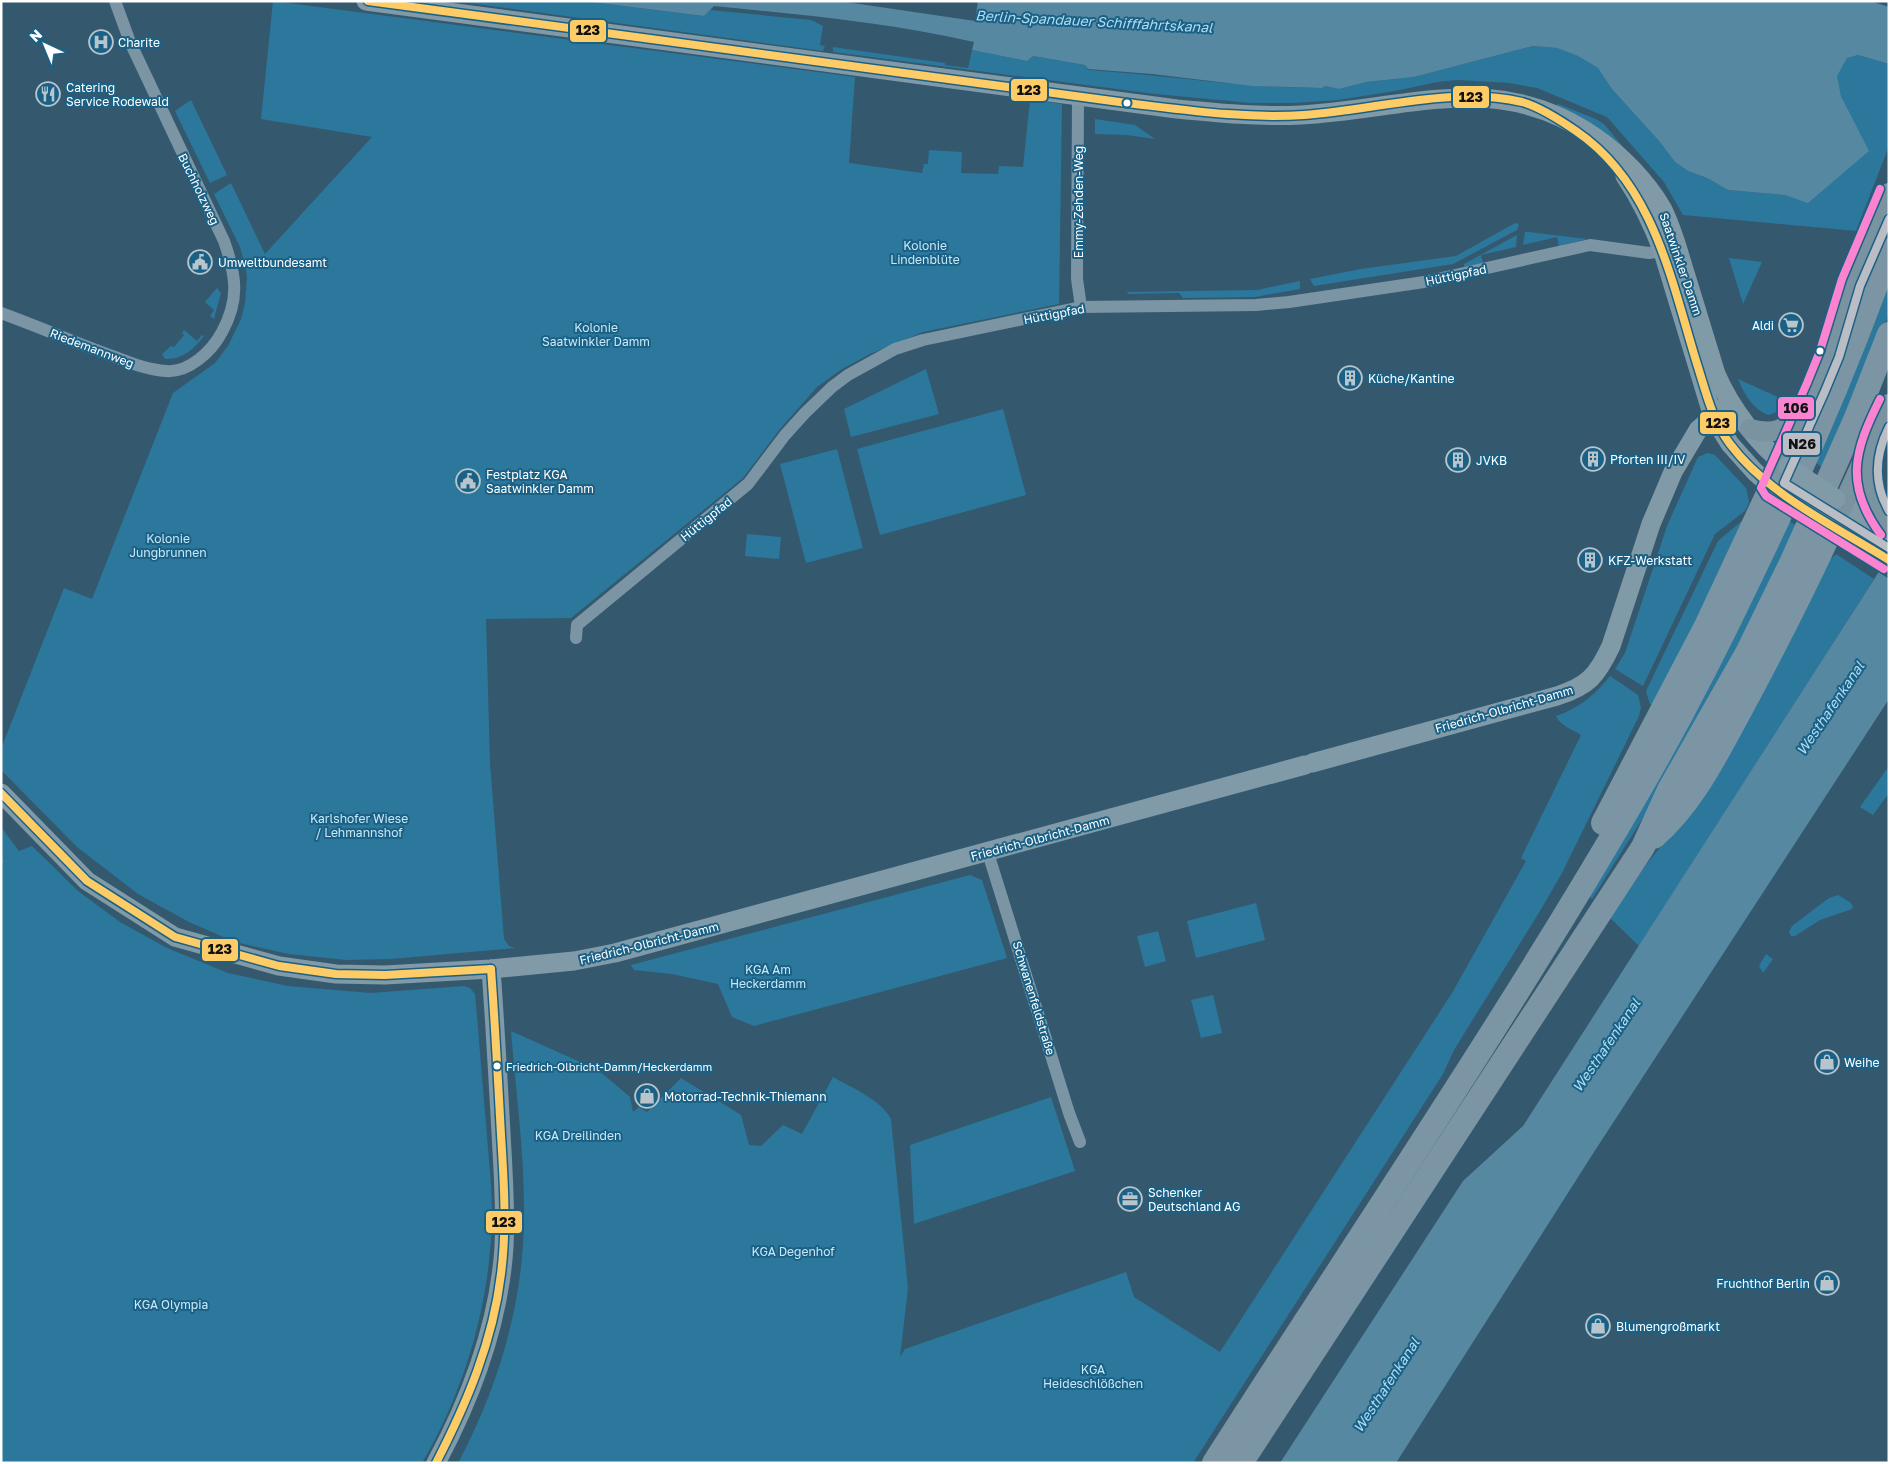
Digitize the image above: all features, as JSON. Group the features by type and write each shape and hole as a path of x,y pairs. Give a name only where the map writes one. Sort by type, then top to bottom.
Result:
{"highway":[{"path":"1214,1463 1478,1056 1628,811 1727,627 1818,432 1842,376 1889,250"},
{"path":"1241,1463 1643,847 1669,790 1747,653 1792,561 1856,418 1889,334"},
{"path":"1566,914 1570,890 1706,626 1774,489"},
{"path":"1643,847 1671,822 1713,759 1773,647 1829,524"}],"main road":[{"path":"1774,489 1829,354 1851,283 1889,193"},
{"path":"1829,524 1889,404"},
{"path":"1750,429 1766,432 1782,429 1788,426 1808,406"},
{"path":"1871,442 1867,462 1870,494 1877,513 1889,531"}],"street":[{"name":"Buchholzweg","path":"115,1 130,42 224,241 234,268 235,292 228,321 220,337 204,356 185,367"},
{"name":"Saatwinkler Damm","path":"366,1 1078,97 1252,116 1324,113 1453,98 1490,98 1526,104 1582,135 1611,158 1624,174 1640,198 1655,229 1670,250 1716,374 1730,402 1750,429 1785,465 1889,531"},
{"name":"Emmy-Zehden-Weg","path":"1078,97 1077,279 1081,307"},
{"name":"Hüttigpfad","path":"576,638 577,625 748,484 785,435 832,387 848,375 895,349 922,340 1081,307 1256,305 1289,302 1424,282 1590,245 1645,252 1670,250"},
{"name":"Saatwinkler Damm","path":"1670,250 1713,417 1730,444 1754,472 1774,489 1885,558"},
{"name":"Riedemannweg","path":"1,313 139,366 167,371 185,367"},
{"name":"Friedrich-Olbricht-Damm","path":"3,798 87,881 175,938 279,966 336,974 385,976 574,961 615,953 988,853 1577,689 1591,678 1602,664 1611,646 1651,524 1682,455 1698,430 1730,402"},
{"name":"Schwanenfeldstraße","path":"988,853 1069,1113 1080,1142"},
{"path":"436,1463 461,1414 478,1370 492,1321 502,1266 505,1205 491,969"}],"green space":[{"path":"273,1 855,77 849,163 922,173 924,164 928,164 929,150 962,152 961,173 998,174 999,166 1023,167 1030,100 1062,104 1059,304 923,332 870,354 842,369 817,387 780,429 743,478 571,618 486,619 490,764 504,939 509,946 515,948 391,959 346,960 289,954 235,942 189,922 138,894 77,847 1,770 1,749 64,588 92,599 173,393 215,363 228,346 241,319 245,303 247,277 245,265 240,247 214,194 231,183 265,254 372,137 261,119"},
{"path":"455,1 584,1 704,16 710,10 811,20 823,26 820,45 825,46 823,51"},
{"path":"1533,46 1557,48 1578,56 1598,68 1611,88 1659,141 1675,162 1688,171 1707,178 1728,190 1785,195 1808,202 1868,151 1841,96 1836,76 1847,58 1858,55 1889,64 1889,146 1856,231 1683,215 1664,182 1607,117 1537,88 1509,83 1458,80 1338,100 1295,103 1251,103 1155,94 833,52 833,47 968,68 972,50 1027,61 1033,56 1085,65 1088,70 1234,84 1322,88 1325,86 1339,89 1366,82 1414,77"},
{"path":"191,100 227,175 210,183 175,111"},
{"path":"1558,104 1604,124 1628,153 1556,106"},
{"path":"1095,119 1135,125 1155,139 1127,135 1095,134"},
{"path":"1515,223 1519,224 1517,230 1453,264 1314,286 1310,279 1361,269 1456,256"},
{"path":"1525,232 1587,239 1559,246 1557,237 1523,245"},
{"path":"1517,235 1516,247 1481,255 1483,263 1464,267 1464,264"},
{"path":"1729,258 1762,262 1743,304"},
{"path":"1889,273 1889,314 1826,470 1813,461"},
{"path":"1300,281 1300,289 1255,297 1183,298 1179,293 1128,294 1127,292 1257,290"},
{"path":"217,288 221,293 214,319 210,316 214,310 205,302"},
{"path":"184,330 197,341 202,335 204,336 182,356 165,359 162,354 171,346 174,347 184,335 182,333"},
{"path":"926,369 939,414 851,437 844,409"},
{"path":"1738,379 1782,399 1777,412 1769,415 1758,409 1746,396"},
{"path":"1003,409 1026,495 880,535 857,449"},
{"path":"837,449 863,548 806,563 780,464"},
{"path":"1708,453 1715,455 1746,488 1748,505 1745,511 1715,534 1643,686 1615,669 1625,653 1667,526 1698,457"},
{"path":"1751,513 1655,706 1650,704 1646,692 1647,689 1718,541"},
{"path":"1786,519 1800,528 1777,575 1651,805 1592,899 1588,895"},
{"path":"747,534 781,537 779,559 745,556"},
{"path":"1836,554 1874,579 1639,946 1610,918 1645,866 1677,827 1828,562"},
{"path":"1610,676 1638,695 1641,708 1639,716 1562,873 1454,1050 1443,1074 1193,1463 458,1463 485,1405 506,1345 519,1283 523,1252 524,1196 522,1149 511,1031 598,1070 630,1097 633,1112 639,1107 647,1112 681,1078 741,1115 749,1145 761,1146 783,1125 802,1134 833,1077 873,1100 891,1119 908,1288 900,1357 905,1349 1126,1272 1134,1297 1220,1352 1452,993 1526,861 1521,858 1581,735 1563,725 1556,716 1586,700"},
{"path":"1889,766 1889,793 1873,815 1860,807"},
{"name":"KGA Olympia","path":"1,827 19,851 32,846 78,891 120,922 167,948 228,973 288,986 371,993 464,986 470,988 475,994 491,1190 491,1246 481,1311 463,1374 438,1434 422,1463 1,1463"},
{"name":"KGA Am Heckerdamm","path":"970,875 982,880 1007,958 754,1026 732,1017 718,984 672,974 634,970 631,965"},
{"path":"1838,895 1850,902 1853,906 1852,909 1820,920 1795,936 1791,936 1789,932 1792,926 1829,898"},
{"path":"1256,903 1265,940 1196,958 1187,921"},
{"path":"1158,931 1166,961 1145,967 1137,936"},
{"path":"1766,954 1773,959 1763,973 1759,966"},
{"path":"1213,995 1222,1033 1201,1038 1191,1000"},
{"path":"1051,1097 1075,1171 914,1224 910,1145"}],"water":[{"name":"Berlin-Spandauer Schifffahrtskanal","path":"584,1 839,1 975,21 978,1 1870,1 1889,7 1889,64 1858,55 1847,58 1837,76 1841,96 1869,151 1808,203 1785,195 1728,190 1707,178 1688,171 1675,162 1659,141 1611,88 1598,68 1578,56 1557,48 1533,46 1414,77 1366,82 1339,89 1325,86 1322,88 1253,86 1152,74 1088,69 1085,65 1033,56 1027,61 972,50 974,42 909,29 844,20 714,6 704,16"},
{"name":"Westhafenkanal","path":"1889,556 1889,699 1594,1152 1396,1463 1280,1463 1463,1181 1523,1126"}],"pier":[{"path":"1889,553 1889,579 1877,571 1872,577"}],"transit line":[{"name":"123","path":"368,1 1127,103 1216,113 1260,116 1304,115 1440,98 1468,97 1495,98 1529,104 1550,114 1570,127 1603,153 1624,178 1642,206 1668,267 1710,406 1730,444 1763,479 1783,494 1825,522 1889,560"},
{"name":"106","path":"1880,189 1842,279 1820,351 1761,488 1766,496 1884,569"},
{"name":"N26","path":"1889,219 1860,286 1839,357 1784,483 1889,548"},
{"name":"106","path":"1880,399 1864,435 1857,468 1862,500 1869,517 1881,535"},
{"name":"N26","path":"1889,427 1881,448 1878,469 1880,490 1889,511"},
{"name":"123","path":"1,793 87,881 175,937 279,966 336,974 385,975 491,969"},
{"name":"123","path":"436,1463 458,1418 477,1371 492,1323 501,1274 504,1239 504,1187 491,969"}],"place":[{"name":"Charite","path":"101,42"},
{"name":"Catering Service Rodewald","path":"48,94"},
{"name":"Umweltbundesamt","path":"200,262"},
{"name":"Aldi","path":"1791,325"},
{"name":"Küche/Kantine","path":"1350,378"},
{"name":"Pforten III/IV","path":"1593,459"},
{"name":"JVKB","path":"1458,460"},
{"name":"Festplatz KGA Saatwinkler Damm","path":"468,481"},
{"name":"KFZ-Werkstatt","path":"1590,560"},
{"name":"Weihe","path":"1827,1062"},
{"name":"Friedrich-Olbricht-Damm/Heckerdamm","path":"497,1066"},
{"name":"Motorrad-Technik-Thiemann","path":"647,1096"},
{"name":"Schenker Deutschland AG","path":"1130,1199"},
{"name":"Fruchthof Berlin","path":"1827,1283"},
{"name":"Blumengroßmarkt","path":"1598,1326"}],"park label":[{"name":"Kolonie Lindenblüte","path":"925,252"},
{"name":"Kolonie Saatwinkler Damm","path":"596,334"},
{"name":"Kolonie Jungbrunnen","path":"168,545"},
{"name":"Karlshofer Wiese / Lehmannshof","path":"359,825"},
{"name":"KGA Dreilinden","path":"578,1135"},
{"name":"KGA Degenhof","path":"793,1251"},
{"name":"KGA Heideschlößchen","path":"1093,1376"}]}
